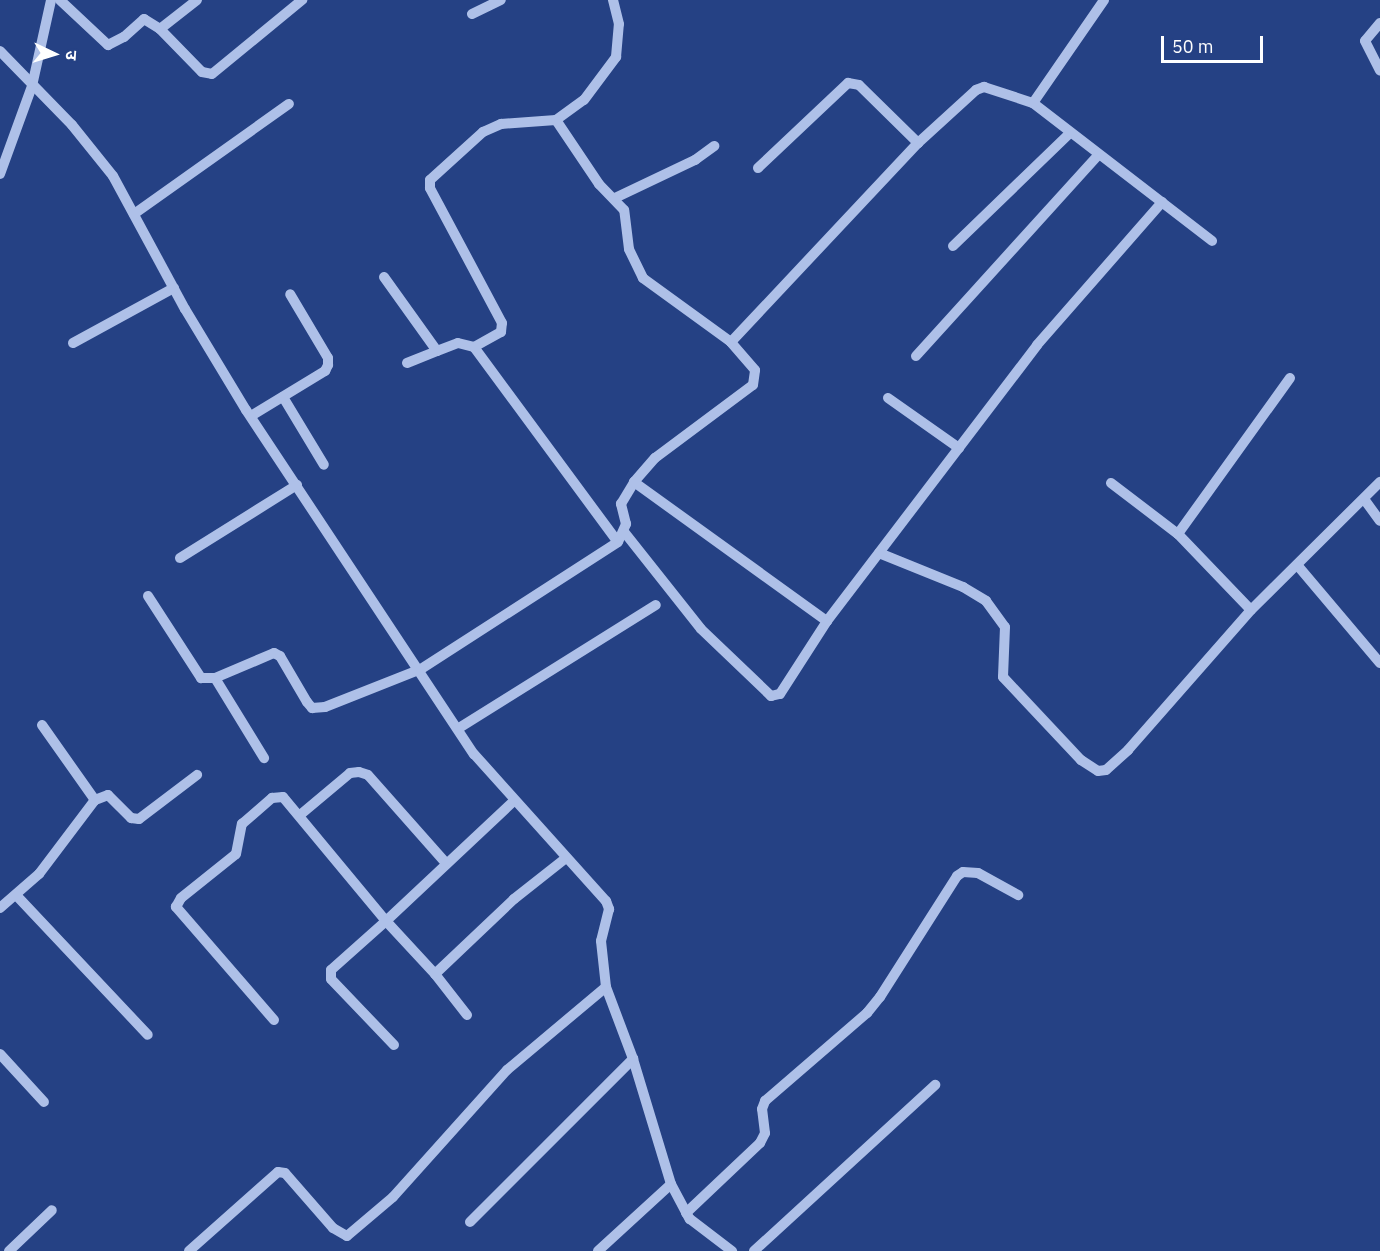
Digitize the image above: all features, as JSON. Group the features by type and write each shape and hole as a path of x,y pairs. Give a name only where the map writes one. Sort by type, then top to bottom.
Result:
{"street":[{"path":"0,174 32,86 51,0"},
{"path":"60,0 108,45 124,38 144,19 160,29 202,72 212,74 302,0"},
{"path":"160,29 197,0"},
{"path":"472,14 501,0"},
{"path":"407,363 458,344 474,347 501,332 502,323 430,188 430,180 483,132 501,124 556,120 584,100 616,57 619,24 613,0"},
{"path":"1033,103 1104,0"},
{"path":"1380,23 1365,41 1380,70"},
{"path":"0,51 100,159 250,416 421,669 474,754 606,901 609,909 601,941 606,987 633,1059 671,1184 686,1213 732,1251"},
{"path":"758,168 833,95 853,82 918,143"},
{"path":"731,342 918,143 976,90 984,87 1033,103 1098,156 1212,241"},
{"path":"134,214 289,104"},
{"path":"556,120 599,184 615,198 624,210 633,263 643,278 731,342 755,370 753,385 656,458 634,482 621,504 622,537"},
{"path":"953,246 1070,133"},
{"path":"615,198 694,159 714,146"},
{"path":"916,356 1098,156"},
{"path":"474,347 622,537 701,629 771,696 780,694 827,621 1037,345 1162,202"},
{"path":"384,277 437,351"},
{"path":"73,343 174,288"},
{"path":"250,416 325,371 328,365 328,358 290,294"},
{"path":"1178,534 1290,378"},
{"path":"283,397 324,465"},
{"path":"888,398 959,448"},
{"path":"634,482 827,621"},
{"path":"879,553 963,587 986,601 1005,627 1003,677 1081,760 1098,771 1106,770 1128,750 1251,610 1298,566 1380,482"},
{"path":"1111,483 1178,534 1251,610"},
{"path":"180,558 297,485"},
{"path":"1364,499 1380,521"},
{"path":"148,596 201,678 215,678 274,653 280,656 307,702 318,709 421,669 622,537"},
{"path":"1298,566 1380,663"},
{"path":"459,728 656,605"},
{"path":"215,678 264,758"},
{"path":"42,725 94,800"},
{"path":"300,815 350,773 359,772 368,775 445,862"},
{"path":"0,909 39,874 94,800 108,795 131,818 139,819 197,775"},
{"path":"274,1020 176,906 181,898 236,854 242,824 272,798 283,797 386,921 435,974 467,1015"},
{"path":"394,1045 330,974 445,862 514,801"},
{"path":"435,974 514,899 566,858"},
{"path":"686,1213 760,1143 765,1133 762,1108 765,1101 880,997 957,876 963,872 978,873 1018,895"},
{"path":"16,895 148,1035"},
{"path":"189,1251 278,1172 291,1178 341,1235 357,1230 393,1197 507,1070 606,987"},
{"path":"0,1054 44,1102"},
{"path":"470,1222 633,1059"},
{"path":"754,1251 935,1086"},
{"path":"598,1251 671,1184"},
{"path":"9,1251 52,1210"}]}
